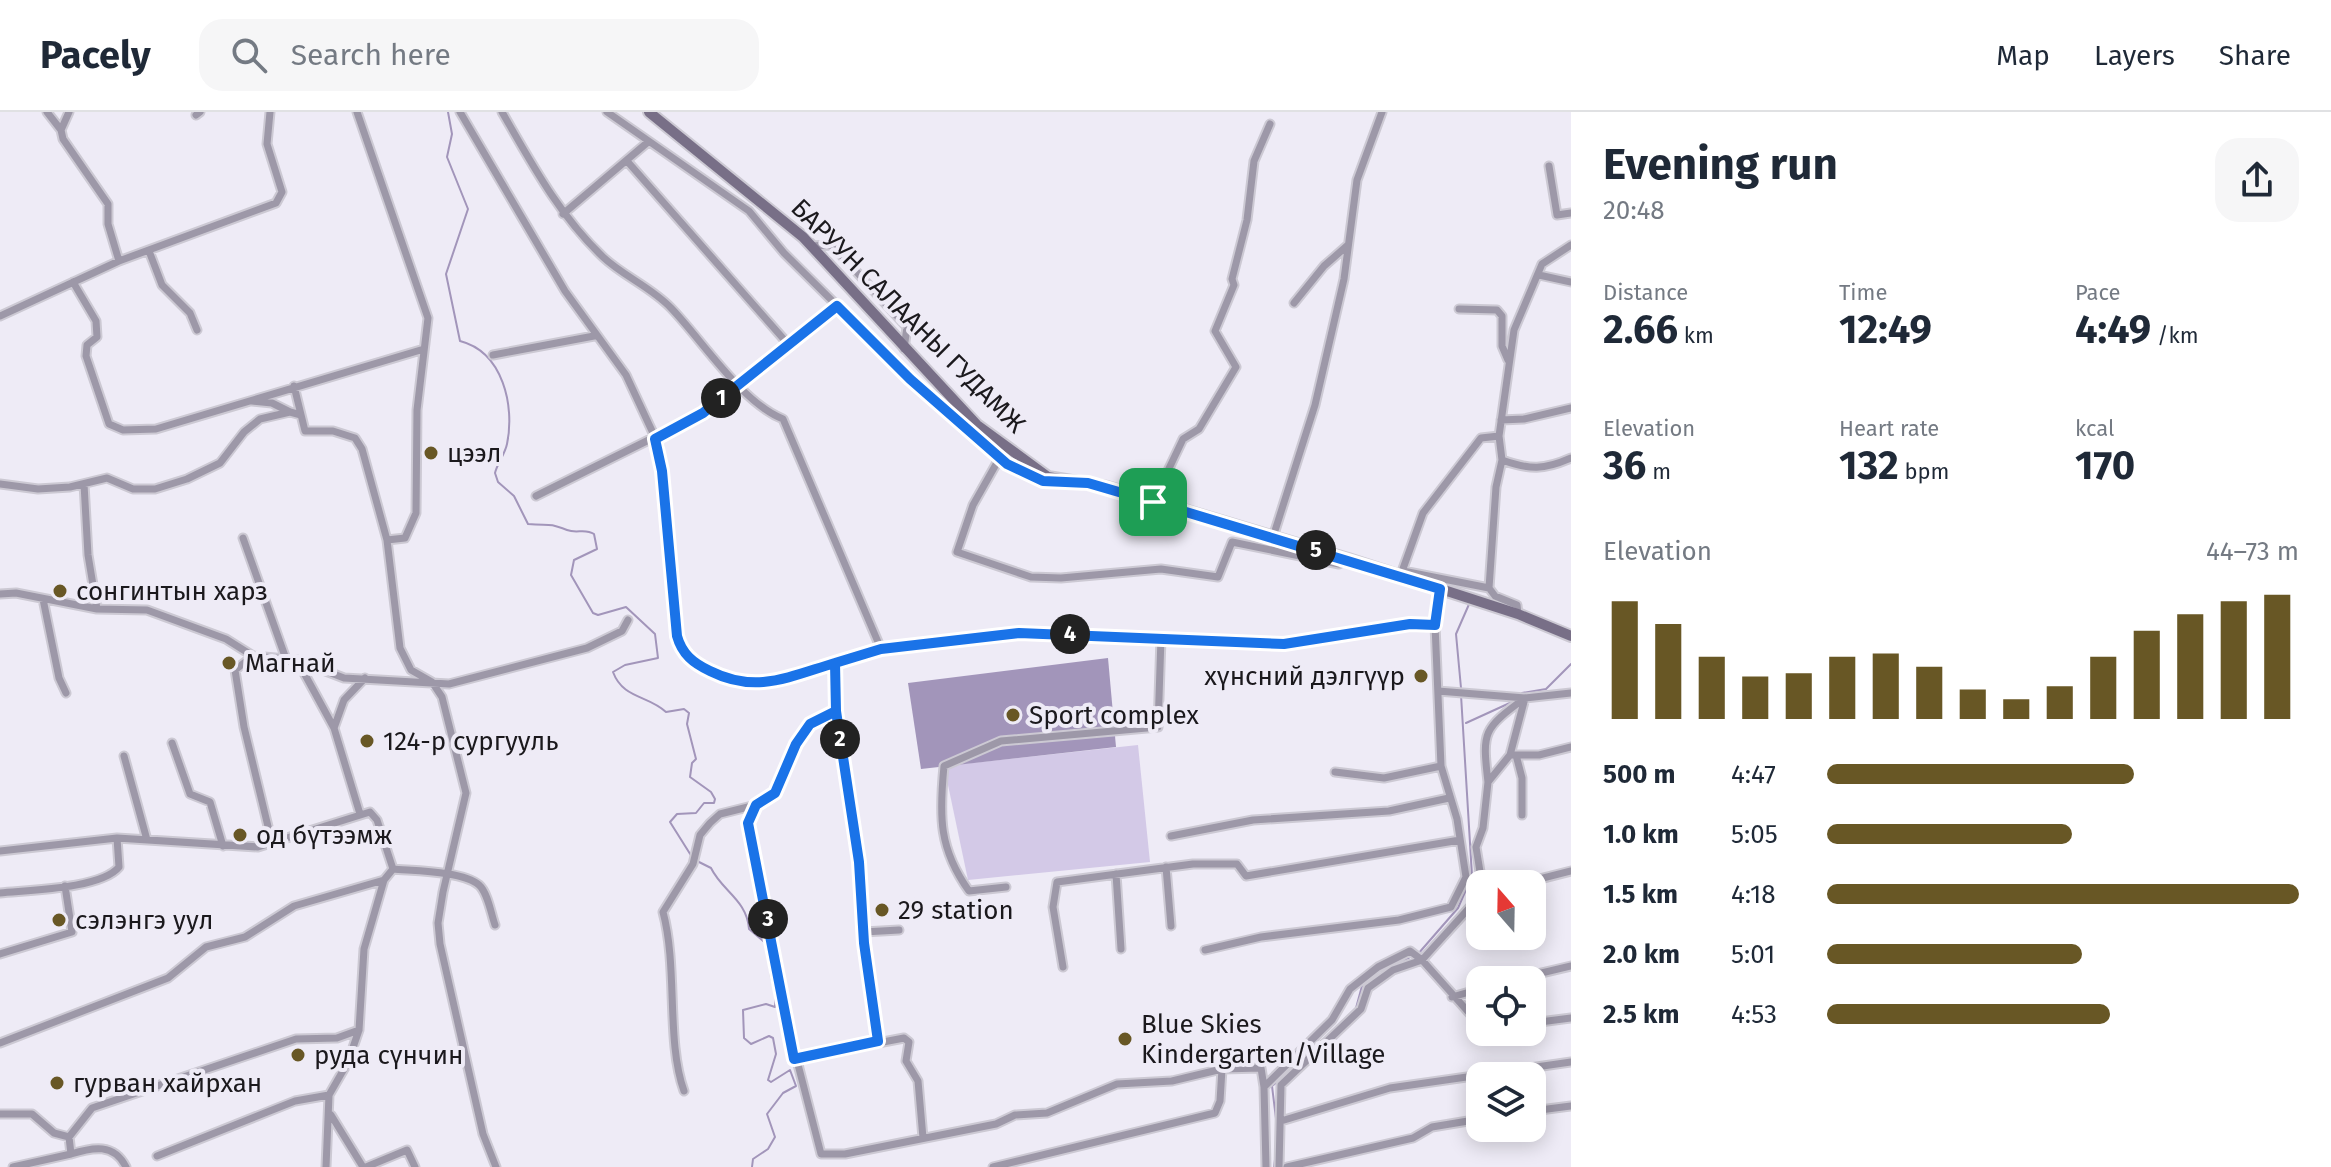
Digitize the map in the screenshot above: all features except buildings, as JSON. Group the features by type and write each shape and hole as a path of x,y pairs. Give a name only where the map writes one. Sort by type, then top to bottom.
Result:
{"main road":[{"name":"БАРУУН САЛААНЫ ГУДАМЖ","path":"649,112 811,246 904,349 1002,447 1048,477 1088,483 1402,574 1571,636"}],"street":[{"path":"47,112 108,204 108,224 119,261"},
{"path":"61,130 69,112"},
{"path":"0,316 119,261 276,203 282,192 267,144 270,112"},
{"path":"357,112 428,318 417,410 416,513 405,538 387,540"},
{"path":"460,112 594,336 626,375 655,439 662,471 677,636 685,655 724,678 756,685 881,649 1019,633 1284,644 1410,624 1435,625"},
{"path":"502,112 563,214 604,258 668,305 739,384 772,414 783,419 881,649"},
{"path":"607,112 749,211 784,253 837,306 999,459 1043,481 1088,483"},
{"path":"1273,537 1315,405 1348,245 1357,180 1382,112"},
{"path":"1153,502 1183,439 1199,429 1236,367 1215,331 1234,285 1232,279 1247,220 1254,161 1270,124"},
{"path":"563,214 648,142"},
{"path":"627,161 788,344"},
{"path":"1549,166 1557,215 1571,213"},
{"path":"811,246 832,245 907,327 904,349"},
{"path":"1294,303 1324,266 1348,245"},
{"path":"1518,614 1517,605 1495,596 1489,588 1496,487 1502,460 1499,436 1509,362 1514,330 1542,264 1571,245"},
{"path":"149,251 162,285 186,308 197,330"},
{"path":"1539,275 1571,282"},
{"path":"73,282 96,321 97,337 87,345 86,356 109,424 123,430 145,431 424,349"},
{"path":"860,302 873,290"},
{"path":"0,306 20,309"},
{"path":"536,496 703,413 837,306"},
{"path":"1459,309 1497,310 1502,316 1502,346 1509,362"},
{"path":"493,355 594,336"},
{"path":"294,386 305,431 333,431 355,438 362,449 387,540 400,648 411,670 432,682 442,697 466,793 438,923 440,944 483,1134 496,1167"},
{"path":"246,401 272,403 301,415"},
{"path":"1501,420 1524,419 1571,408"},
{"path":"0,484 38,489 107,478 133,489 155,489 187,479 220,463 244,432 260,419 290,412"},
{"path":"1489,588 1402,574 1423,513 1481,438 1499,436"},
{"path":"1502,460 1545,469 1571,458"},
{"path":"999,459 973,505 957,552 1031,577 1061,578 1161,569 1218,577 1232,542 1339,564 1348,559"},
{"path":"84,484 88,555 97,609"},
{"path":"243,538 286,659"},
{"path":"1205,950 1261,937 1399,920 1449,909 1466,877 1441,766 1444,755 1435,625 1440,589"},
{"path":"0,594 16,593 97,609 147,610 226,639 253,656 297,660 344,678 449,684 587,648 622,631 628,620"},
{"path":"43,599 59,678 66,693"},
{"path":"1006,887 969,891 951,865 940,807 944,766 1001,741 1158,727 1161,638"},
{"path":"253,656 235,670 244,727 272,843"},
{"path":"297,660 334,728 360,814"},
{"path":"835,663 836,711 859,862 864,932 878,1041"},
{"path":"334,728 344,700 365,678"},
{"path":"1438,691 1525,698 1571,693"},
{"path":"1488,782 1513,755 1525,698"},
{"path":"1480,870 1476,847 1483,828 1488,782 1483,740 1487,729 1525,698"},
{"path":"684,1091 678,1075 675,1001 663,912 693,864 700,835 720,814 756,805 775,793 796,744 810,724 836,711"},
{"path":"172,743 190,794 210,802 223,846"},
{"path":"1513,755 1539,755 1570,749"},
{"path":"1513,755 1522,778 1522,815"},
{"path":"124,756 147,840"},
{"path":"1335,772 1384,778 1441,766"},
{"path":"1171,836 1253,820 1389,811 1449,798"},
{"path":"756,805 748,823 794,1059 821,1154 845,1154 996,1124 1015,1115 1047,1113 1085,1099 1101,1088 1172,1081 1222,1069 1261,1068 1266,1167"},
{"path":"0,851 117,838 258,847 370,812 377,820 393,869"},
{"path":"0,893 65,886 113,875 119,867 117,838"},
{"path":"1063,967 1053,907 1057,882 1166,867 1237,864 1246,876 1460,840"},
{"path":"1166,867 1171,926"},
{"path":"393,869 447,874 477,882 495,925"},
{"path":"326,1167 329,1095 348,1062 363,1017 360,973 384,880 393,869"},
{"path":"1546,877 1571,871"},
{"path":"1116,874 1121,949"},
{"path":"0,1043 168,978 206,947 245,937 294,906 384,880"},
{"path":"0,954 72,932 65,886"},
{"path":"1279,1167 1281,1085 1361,1009 1368,988 1417,957 1466,910"},
{"path":"864,932 899,930"},
{"path":"1417,957 1466,1011"},
{"path":"1264,1087 1332,1020 1350,989 1378,967 1417,957"},
{"path":"1546,972 1571,966"},
{"path":"1452,997 1466,993"},
{"path":"1546,1021 1571,1018"},
{"path":"71,1154 69,1137 92,1108 296,1039 337,1038 359,1030"},
{"path":"794,1059 904,1038 909,1042 906,1061 918,1081 923,1138"},
{"path":"1281,1121 1390,1088 1571,1062"},
{"path":"993,1167 1215,1113 1220,1101 1222,1069"},
{"path":"157,1156 295,1101 329,1095"},
{"path":"1546,1109 1571,1106"},
{"path":"330,1112 364,1167 407,1150 415,1167"},
{"path":"0,1114 32,1114 54,1133 69,1137"},
{"path":"1287,1167 1413,1138 1432,1127 1466,1121"},
{"path":"13,1167 92,1147 108,1149 126,1167"}],"shaded area":[{"name":"Sport complex","path":"1108,658 1116,747 921,769 908,683"},
{"path":"1138,745 1150,862 968,880 944,766"}],"waterway":[{"path":"448,112 452,134 447,157 468,209 446,274 460,341 487,356 503,382 507,398 507,444 495,473 498,482 514,496 528,524 551,525 594,534 597,549 574,560 571,575 593,613 598,615 626,607 655,634 658,658 625,665 613,672 617,681 629,692 666,712 684,709 689,713 687,724 696,759 692,763 690,777 711,792 715,799 714,803 704,803 696,813 677,814 670,822 692,857"},
{"path":"1461,688 1456,634 1470,602"},
{"path":"1522,693 1546,689 1571,664"},
{"path":"1418,954 1458,908 1472,876 1461,695"},
{"path":"1466,723 1512,702"},
{"path":"697,861 711,868 744,910 749,929 768,945"},
{"path":"1325,1039 1356,1008 1362,986 1412,956"},
{"path":"770,959 771,973"},
{"path":"752,1167 753,1159 768,1149 775,1137 767,1114 783,1093 796,1086 790,1070 771,1082 768,1080 776,1054 773,1038 769,1036 751,1044 744,1038 743,1010 766,1004 775,1007 776,994"},
{"path":"1277,1127 1272,1086 1291,1071"},
{"path":"1274,1167 1276,1153"}],"place":[{"name":"цээл","path":"431,453"},
{"name":"сонгинтын харз","path":"60,591"},
{"name":"Магнай","path":"229,663"},
{"name":"хүнсний дэлгүүр","path":"1421,676"},
{"name":"Sport complex","path":"1013,715"},
{"name":"124-р сургууль","path":"367,741"},
{"name":"од бүтээмж","path":"240,835"},
{"name":"29 station","path":"882,910"},
{"name":"сэлэнгэ уул","path":"59,920"},
{"name":"Blue Skies Kindergarten/Village","path":"1125,1039"},
{"name":"руда сүнчин","path":"298,1055"},
{"name":"гурван хайрхан","path":"57,1083"}],"route":[{"path":"1153,502 1088,483 1043,481 1007,464 910,379 837,306 703,413 655,439 659,446 662,471 677,636 685,655 724,678 756,685 835,663 836,711 859,862 864,943 878,1041 794,1059 775,975 770,930 748,823 756,805 775,793 796,744 810,724 836,711 836,691 835,663 881,649 1019,633 1284,644 1410,624 1435,625 1440,589 1153,502"}]}
